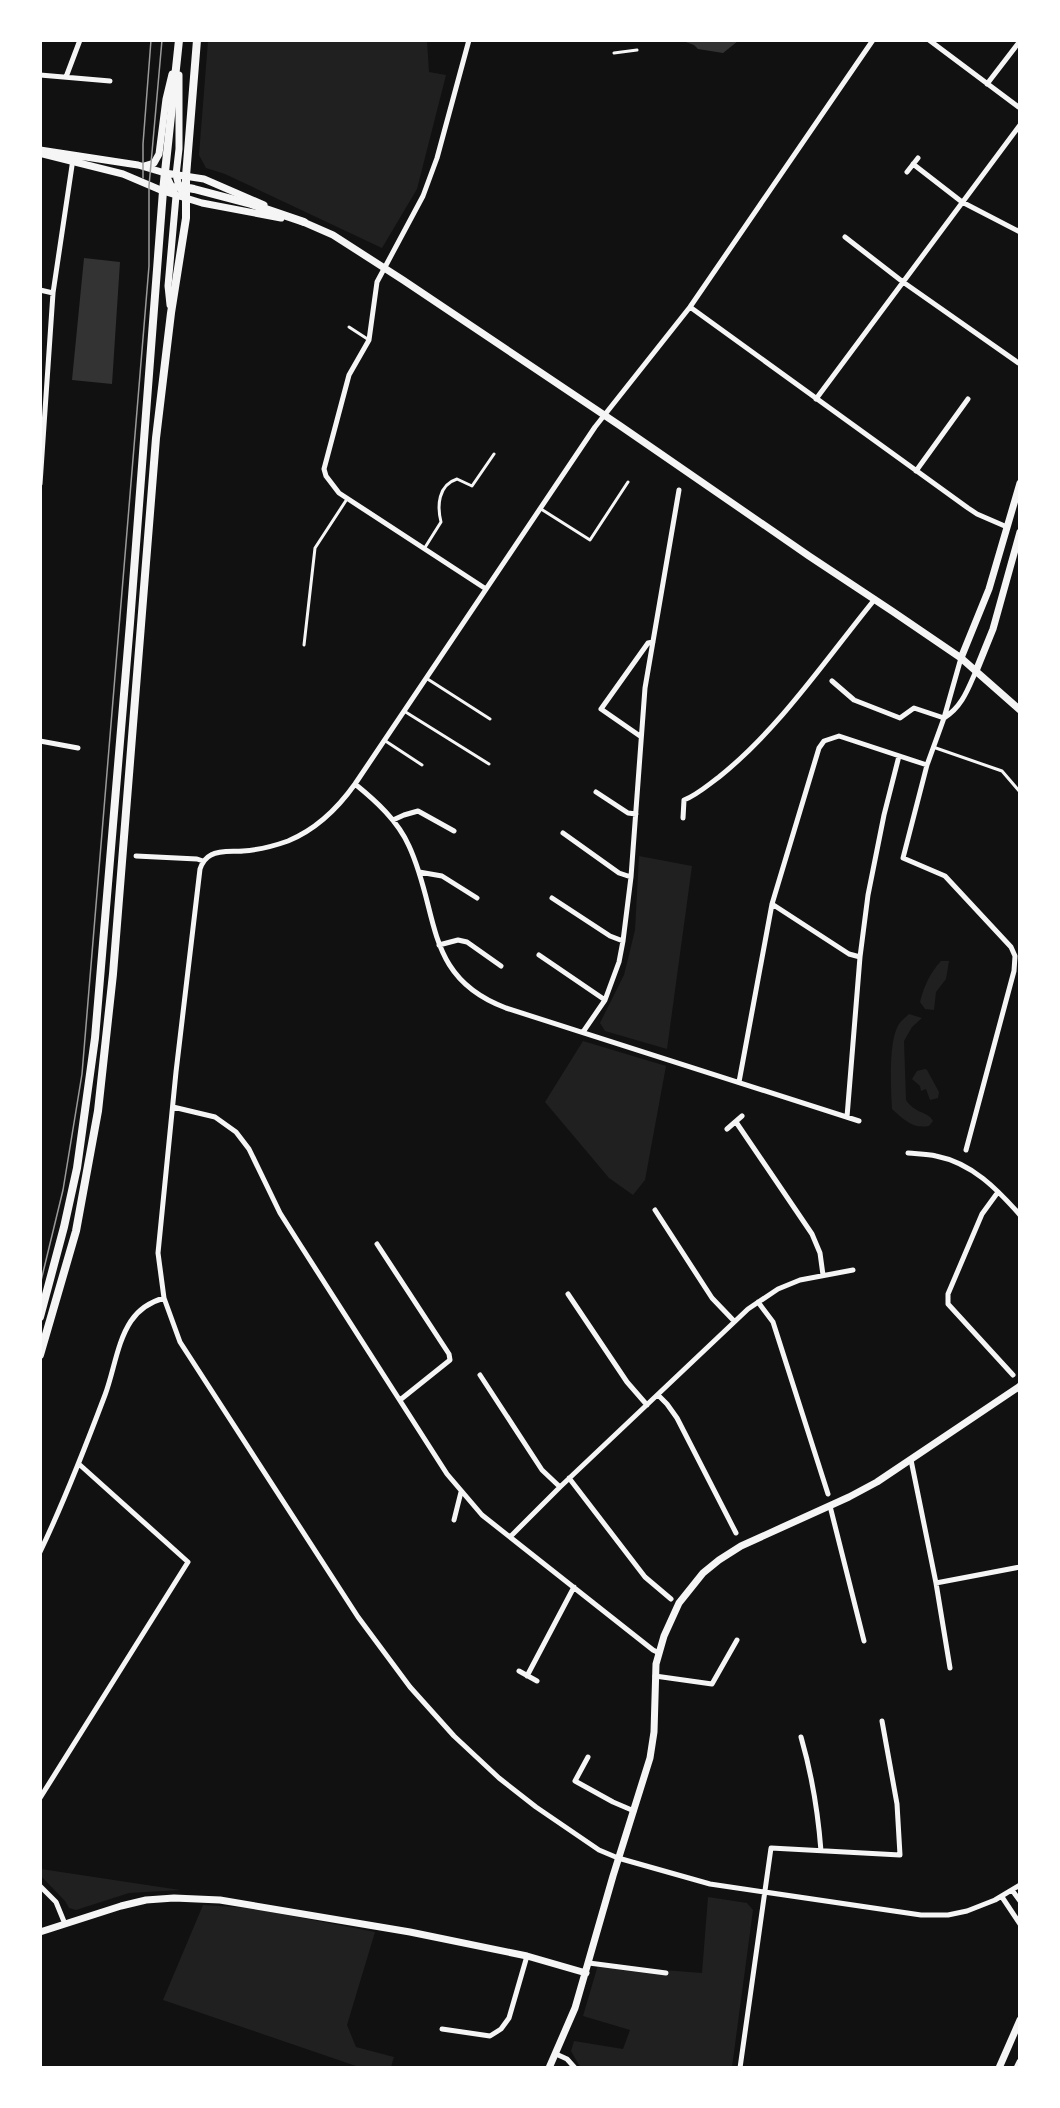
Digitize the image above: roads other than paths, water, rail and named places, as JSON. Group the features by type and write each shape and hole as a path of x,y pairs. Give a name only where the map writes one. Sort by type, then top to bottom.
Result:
{"main road":[{"path":"40,1317 77,1168 94,1038 130,623 163,191 179,40"},
{"path":"179,187 186,177 196,40"},
{"path":"40,1355 76,1231 98,1111 114,962 156,438 171,313 185,227 186,199 179,187"},
{"path":"163,191 179,187 251,204 304,222"}],"street":[{"path":"66,77 80,40"},
{"path":"468,40 437,158 423,196 377,282 369,340 349,375 324,469 335,489 347,498 486,589"},
{"path":"873,40 690,307 605,415 540,508 355,784 329,815 289,841 244,851 218,852 203,861 200,869 158,1253 164,1298 184,1348 358,1617 410,1687 454,1736 499,1778 582,1839 606,1855 711,1884 921,1915 948,1915 967,1911 1002,1896 1020,1885"},
{"path":"929,40 1020,108"},
{"path":"987,84 1020,41"},
{"path":"144,166 154,163 159,154 166,99 179,51"},
{"path":"171,313 168,286 176,196 179,187 176,175 179,140 179,51"},
{"path":"40,75 110,81"},
{"path":"816,399 1020,125"},
{"path":"40,152 144,166 165,173 213,182 333,236 384,267 605,415 961,658 1020,710"},
{"path":"73,158 123,174 186,199 304,222"},
{"path":"40,484 53,293 73,158"},
{"path":"907,172 918,158"},
{"path":"913,164 962,202 1020,232"},
{"path":"165,173 179,187"},
{"path":"845,237 903,282 1020,364"},
{"path":"40,290 53,293"},
{"path":"690,307 977,514 1007,527"},
{"path":"916,471 968,399"},
{"path":"966,1150 1014,971 1015,956 1011,947 945,876 903,858 927,765 944,718 961,658 989,589 1020,483"},
{"path":"583,1032 605,1000 619,962 623,941 631,877 640,735 653,642 680,490"},
{"path":"944,718 960,705 976,671 993,629 1020,531"},
{"path":"683,818 684,800 696,794 742,758 791,703 875,599"},
{"path":"640,735 601,709 648,643 653,642"},
{"path":"832,681 854,700 900,718 914,708 944,718"},
{"path":"739,1082 772,904 819,748 824,741 839,736 927,765"},
{"path":"40,741 78,748"},
{"path":"847,1117 860,957 875,858 899,756"},
{"path":"355,784 393,820 409,846 419,872 439,945 449,966 466,985 485,999 506,1008 859,1120"},
{"path":"596,792 628,813 636,814"},
{"path":"393,820 418,812 454,831"},
{"path":"563,834 619,873 631,877"},
{"path":"136,856 203,861"},
{"path":"419,872 442,876 477,898"},
{"path":"552,898 610,936 623,941"},
{"path":"772,904 849,954 860,957"},
{"path":"439,945 458,940 467,942 501,966"},
{"path":"539,956 605,1000"},
{"path":"173,1107 215,1117 230,1126 243,1140 292,1233 447,1474 461,1492 482,1515 659,1653"},
{"path":"727,1130 742,1116"},
{"path":"736,1122 812,1234 820,1253 823,1275"},
{"path":"908,1153 936,1155 974,1170 1018,1211"},
{"path":"998,1192 982,1214 948,1293 948,1304 1013,1375"},
{"path":"655,1210 712,1298 734,1321"},
{"path":"377,1244 450,1360 400,1400"},
{"path":"510,1537 734,1321 758,1302 778,1289 800,1280 853,1270"},
{"path":"568,1294 627,1382 647,1405"},
{"path":"40,1552 80,1464 107,1391 124,1334 137,1312 149,1303 164,1298"},
{"path":"758,1302 774,1322 828,1494"},
{"path":"480,1375 542,1470 560,1487"},
{"path":"549,2067 575,2008 618,1858 650,1758 654,1732 655,1676 659,1653 679,1603 693,1585 719,1560 741,1546 877,1482 1020,1386"},
{"path":"658,1395 677,1418 736,1533"},
{"path":"911,1460 936,1583 950,1668"},
{"path":"40,1798 188,1562 80,1464"},
{"path":"569,1478 645,1576 671,1599"},
{"path":"454,1520 461,1492"},
{"path":"830,1506 864,1641"},
{"path":"936,1583 1020,1567"},
{"path":"527,1676 574,1587"},
{"path":"655,1676 712,1684 737,1640"},
{"path":"519,1671 537,1681"},
{"path":"740,2067 771,1848 900,1855 897,1804 882,1721"},
{"path":"801,1737 813,1780 821,1851"},
{"path":"588,1757 575,1780 603,1797 634,1811"},
{"path":"40,1886 56,1902 65,1924"},
{"path":"1012,1890 1020,1901"},
{"path":"1002,1896 1020,1924"},
{"path":"40,1932 146,1900 174,1898 220,1900 410,1932 527,1956 586,1973"},
{"path":"442,2029 490,2036 501,2029 509,2018 527,1956"},
{"path":"589,1963 666,1973"},
{"path":"999,2067 1020,2020"},
{"path":"556,2054 567,2059 575,2067"},
{"path":"1017,2067 1020,2062"}],"lane":[{"path":"614,53 637,50"},
{"path":"349,327 369,340"},
{"path":"424,549 441,522 438,506 445,487 449,482 457,479 472,486 494,454"},
{"path":"540,508 590,540 628,482"},
{"path":"304,645 315,548 347,498"},
{"path":"426,678 490,719"},
{"path":"404,711 489,764"},
{"path":"384,740 422,765"},
{"path":"933,747 1002,771 1020,792"}],"tram line":[{"path":"143,178 143,144 151,40"},
{"path":"40,1285 63,1190 82,1074 149,266 149,186 162,40"}]}
